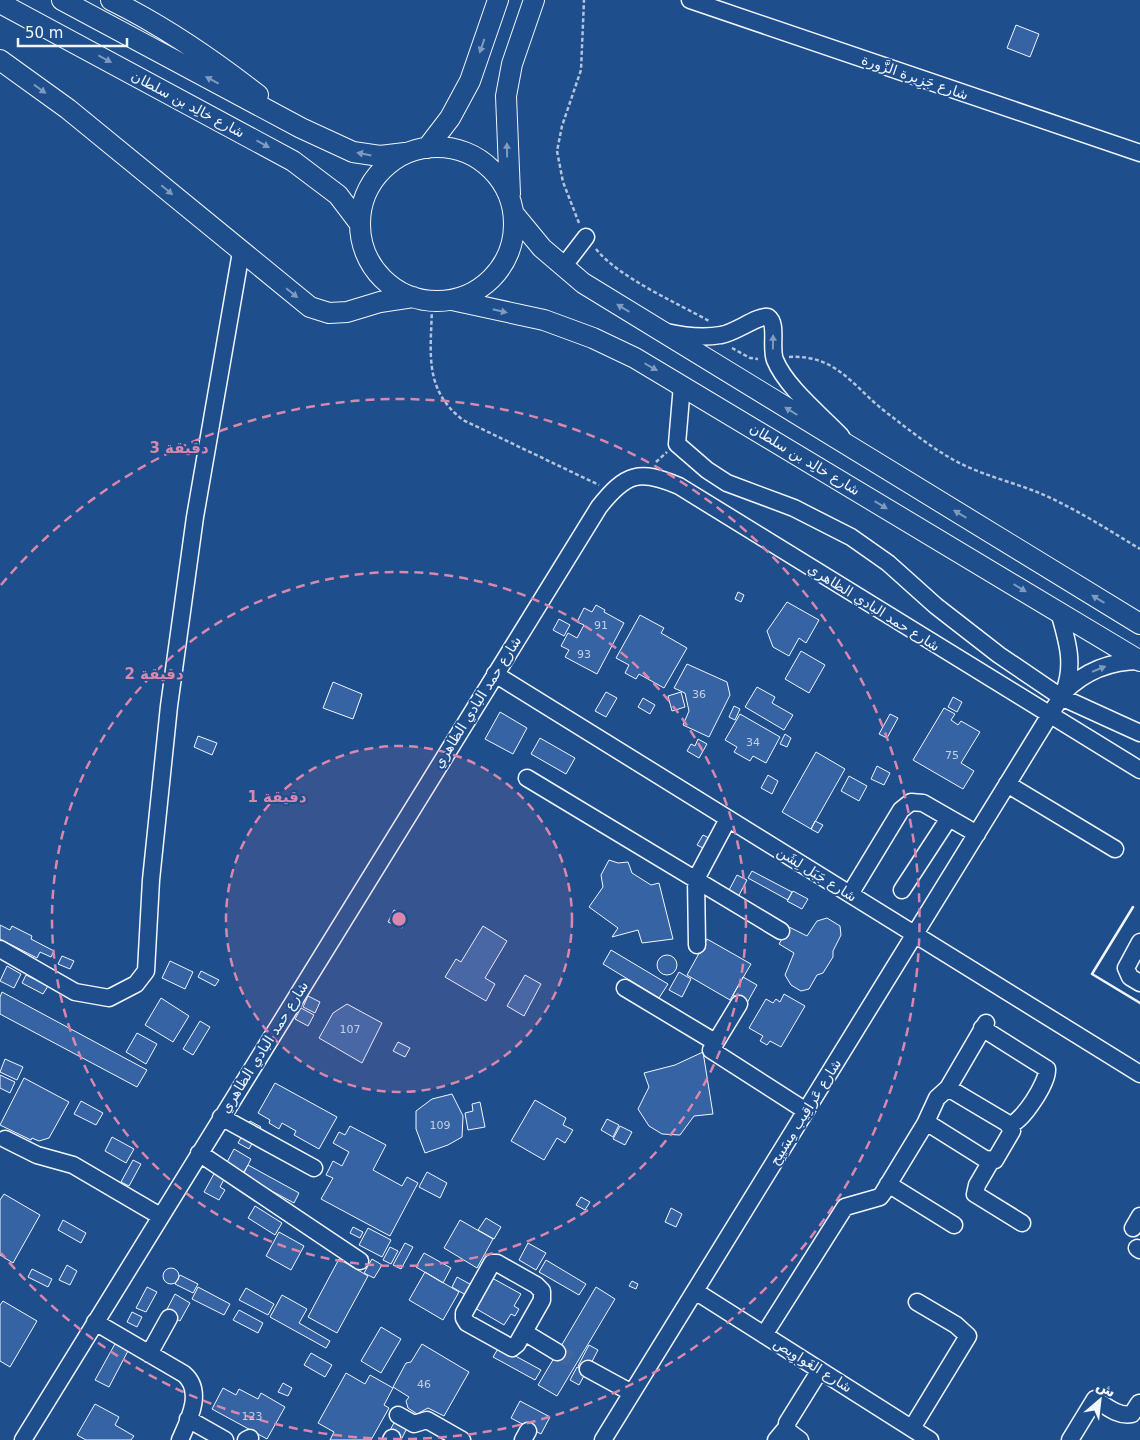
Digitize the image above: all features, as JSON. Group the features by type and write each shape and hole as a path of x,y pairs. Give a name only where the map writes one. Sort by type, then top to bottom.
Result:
{"main road":[{"path":"62,0 301,128 353,152 380,156 448,148 468,154 480,161 500,180 512,206 542,248 583,283 1140,624"},
{"path":"111,0 138,14 218,63 301,128"},
{"path":"422,299 395,289 381,276 370,261 363,243 360,224 362,205 375,180 395,160 419,150 450,118 470,81 498,0"},
{"path":"0,60 68,110 310,307 329,313 347,312 380,302 422,299 452,300 474,292 493,278 506,259 511,244 512,206 506,96 512,64 534,0"},
{"name":"شارع خالِد بن سلطان","path":"0,3 300,166 338,195 360,224"},
{"name":"شارع خالِد بن سلطان","path":"452,300 544,320 594,338 682,385 1140,661"}],"street":[{"name":"شارع جَزِيرة الزَّورة","path":"690,0 1140,153"},
{"path":"562,267 586,237"},
{"path":"0,949 75,992 109,998 136,984 146,971 151,880 169,706 196,517 241,252"},
{"path":"662,331 691,336 721,335 734,332 760,317 768,317 774,326 772,344 774,358 789,381 853,448"},
{"path":"682,385 677,444 707,470 727,483 810,516 851,536 888,562 936,606 999,655 1063,695 1140,734"},
{"name":"شارع حمد البادي الظاهري","path":"23,1440 599,507 624,479 639,475 656,476 679,486 1140,770"},
{"name":"شارع عَراقِيب مِسَيبِح","path":"603,1440 1063,695 1068,681 1071,658 1059,612"},
{"name":"شارع عَراقِيب مِسَيبِح","path":"1063,695 1082,677 1098,668 1116,663 1140,661"},
{"name":"شارع جَبَل لِشَن","path":"495,674 1140,1074"},
{"path":"527,778 781,931"},
{"path":"1007,784 1115,850"},
{"path":"850,894 904,807 911,802 919,802 977,834"},
{"path":"697,945 696,879 728,818"},
{"path":"902,890 949,818"},
{"path":"1140,942 1126,968 1130,977 1140,983"},
{"path":"625,988 715,1042"},
{"path":"739,1004 711,1050 806,1111"},
{"path":"764,1335 844,1207 880,1197 926,1122 937,1098 948,1088 984,1026 1047,1069 1044,1082 1024,1115 1015,1124 1009,1125"},
{"path":"948,1088 1009,1125 1012,1131 1010,1136 996,1160 991,1161 977,1184 975,1194 1022,1222"},
{"path":"221,1117 314,1168"},
{"path":"926,1122 991,1161"},
{"path":"4,1139 37,1155 73,1165 160,1216"},
{"path":"199,1153 360,1261"},
{"path":"888,1184 954,1225"},
{"path":"492,1263 497,1263 536,1285 542,1291 542,1300 524,1332 515,1346 508,1348 467,1323 464,1318 464,1313 492,1263"},
{"name":"شارع الغَواوِيص","path":"695,1291 930,1440"},
{"path":"912,1428 968,1336 956,1325 917,1302"},
{"path":"150,1354 169,1318"},
{"path":"95,1322 184,1374 192,1383 194,1399 180,1440"},
{"path":"524,1332 558,1352"},
{"path":"582,1365 632,1393"},
{"path":"800,1440 781,1434 820,1370"},
{"path":"1070,1440 1095,1399 1119,1414 1125,1415 1132,1414 1140,1403"},
{"path":"398,1415 414,1424 427,1420 462,1440"},
{"path":"188,1419 225,1440"}],"path":[{"path":"584,0 581,70 562,126 557,151 563,182 573,211 586,237 601,256 626,274 710,322 732,347 750,358 805,356 841,370 874,403 953,460 1038,492 1070,508 1140,550"},
{"path":"422,299 434,383 440,398 450,410 463,420 612,491"},
{"path":"639,475 677,444"}],"building":[{"path":"1016,25 1039,34 1030,57 1007,48"},
{"path":"738,592 744,595 741,602 735,599"},
{"path":"787,602 819,620 806,643 799,638 789,656 773,647 767,631"},
{"path":"596,605 605,610 604,612 624,623 597,674 565,657 569,650 561,646 568,633 577,638 584,625 577,622 584,608 592,612"},
{"path":"640,615 664,628 661,633 687,648 664,688 639,674 636,679 625,673 629,665 616,658"},
{"path":"559,619 570,625 564,636 553,630"},
{"path":"801,651 825,665 809,693 785,679"},
{"path":"687,664 727,682 730,695 709,737 683,725 689,711 685,693 674,688"},
{"path":"333,682 362,694 353,719 323,708"},
{"path":"757,687 775,697 772,703 793,715 784,730 745,707"},
{"path":"606,692 617,698 606,717 595,711"},
{"path":"681,692 685,707 672,711 668,696"},
{"path":"953,697 962,702 957,712 948,707"},
{"path":"643,698 655,705 650,714 638,707"},
{"path":"734,706 740,709 735,720 729,717"},
{"path":"944,708 955,714 951,720 958,725 961,721 980,732 961,763 974,771 963,789 913,760"},
{"path":"500,712 527,728 513,754 485,739"},
{"path":"740,714 780,737 766,763 753,756 750,761 734,752 737,747 725,740"},
{"path":"890,714 898,718 887,738 879,734"},
{"path":"785,734 791,738 787,747 780,744"},
{"path":"198,736 217,743 212,755 194,747"},
{"path":"540,738 575,758 566,774 531,754"},
{"path":"698,739 707,744 699,758 687,751 691,744 695,746"},
{"path":"816,752 845,769 811,829 782,812"},
{"path":"877,766 890,773 884,785 871,779"},
{"path":"768,775 778,781 772,794 761,788"},
{"path":"849,776 867,786 859,801 841,791"},
{"path":"815,821 823,825 818,833 811,829"},
{"path":"703,835 715,841 709,851 697,845"},
{"path":"609,860 618,863 628,862 632,873 651,885 659,883 673,939 642,943 638,930 612,937 618,928 589,907 603,887 601,875"},
{"path":"752,871 792,892 788,900 748,878"},
{"path":"737,875 747,880 738,897 728,892"},
{"path":"793,891 808,899 802,909 787,901"},
{"path":"394,910 407,917 402,928 388,922"},
{"path":"827,918 840,926 841,935 833,951 833,957 823,973 817,975 809,989 801,991 791,985 785,975 794,953 779,944 789,927 807,936 817,921"},
{"path":"0,925 10,930 12,926 32,936 31,939 54,951 51,957 40,952 37,958 0,939"},
{"path":"483,926 507,941 485,978 495,984 486,1001 445,977 456,959 461,962"},
{"path":"707,939 751,964 730,1000 687,975"},
{"path":"611,950 668,984 659,998 603,964"},
{"path":"667,955 674,958 677,965 674,972 667,975 660,972 657,965 660,958"},
{"path":"62,956 74,961 70,969 58,964"},
{"path":"170,961 193,972 185,989 162,978"},
{"path":"7,966 21,974 14,988 0,981"},
{"path":"201,971 219,980 215,986 198,977"},
{"path":"679,972 691,979 682,997 669,990"},
{"path":"26,975 48,986 43,994 22,983"},
{"path":"525,975 541,984 524,1016 507,1006"},
{"path":"743,977 757,985 747,1003 733,995"},
{"path":"2,992 147,1070 137,1087 0,1014 0,997"},
{"path":"784,994 805,1006 781,1047 770,1041 767,1045 760,1041 763,1036 749,1028 766,999 773,1003 776,999 780,1002"},
{"path":"308,996 320,1002 315,1013 303,1007"},
{"path":"161,998 189,1016 173,1042 145,1025"},
{"path":"347,1004 382,1023 362,1063 319,1038 333,1013"},
{"path":"301,1008 314,1015 308,1026 295,1019"},
{"path":"200,1021 210,1027 193,1055 183,1049"},
{"path":"137,1033 157,1044 146,1064 126,1052"},
{"path":"398,1042 410,1048 405,1057 393,1051"},
{"path":"703,1052 713,1114 694,1116 680,1135 662,1134 649,1126 638,1109 649,1087 644,1073 675,1065"},
{"path":"5,1059 23,1067 17,1080 0,1072"},
{"path":"0,1075 15,1082 10,1093 0,1088"},
{"path":"24,1078 69,1102 49,1138 39,1141 32,1138 31,1140 0,1125"},
{"path":"275,1083 337,1117 319,1149 294,1135 296,1131 282,1123 279,1129 269,1123 270,1120 258,1113"},
{"path":"452,1094 463,1116 462,1137 448,1145 425,1153 416,1129 416,1111 432,1099"},
{"path":"535,1100 566,1118 563,1125 573,1130 565,1143 557,1138 544,1160 511,1141"},
{"path":"81,1101 103,1113 96,1125 74,1114"},
{"path":"480,1102 485,1127 468,1130 465,1113 473,1111 472,1104"},
{"path":"607,1119 619,1125 613,1137 601,1130"},
{"path":"250,1121 261,1127 249,1149 238,1143"},
{"path":"350,1126 386,1145 373,1170 402,1186 407,1177 418,1183 390,1236 321,1199 333,1178 326,1175 333,1161 342,1166 349,1152 333,1143 339,1132 345,1135"},
{"path":"620,1126 632,1132 625,1145 613,1139"},
{"path":"112,1137 134,1149 126,1163 105,1151"},
{"path":"234,1149 251,1159 244,1173 226,1164"},
{"path":"133,1160 141,1164 129,1186 121,1182"},
{"path":"221,1161 231,1166 220,1187 225,1190 219,1200 204,1192"},
{"path":"248,1165 299,1193 294,1203 242,1175"},
{"path":"427,1172 447,1183 440,1198 419,1187"},
{"path":"4,1194 40,1215 13,1263 0,1255 0,1200"},
{"path":"581,1197 590,1202 585,1210 576,1205"},
{"path":"255,1206 282,1223 275,1235 248,1218"},
{"path":"671,1208 682,1214 676,1227 665,1222"},
{"path":"486,1218 501,1227 494,1239 478,1230"},
{"path":"63,1220 86,1233 81,1243 58,1230"},
{"path":"460,1220 493,1239 477,1268 444,1248"},
{"path":"353,1227 363,1232 360,1238 350,1233"},
{"path":"368,1228 391,1240 382,1257 359,1245"},
{"path":"279,1232 304,1246 291,1270 266,1256"},
{"path":"405,1243 413,1247 401,1269 393,1265"},
{"path":"528,1243 546,1253 536,1270 519,1260"},
{"path":"390,1247 398,1251 391,1264 383,1260"},
{"path":"424,1253 451,1268 443,1283 416,1267"},
{"path":"339,1259 368,1276 337,1333 308,1317"},
{"path":"372,1259 382,1265 374,1278 364,1273"},
{"path":"546,1260 586,1284 579,1295 539,1272"},
{"path":"67,1265 77,1271 70,1285 59,1280"},
{"path":"171,1268 177,1270 179,1276 177,1282 171,1284 165,1282 163,1276 165,1270"},
{"path":"32,1269 52,1279 48,1287 28,1277"},
{"path":"425,1272 459,1292 443,1320 409,1300"},
{"path":"180,1275 198,1284 193,1293 175,1284"},
{"path":"457,1277 477,1288 471,1298 452,1287"},
{"path":"492,1278 521,1294 514,1306 519,1309 515,1316 511,1314 504,1325 475,1308"},
{"path":"632,1281 638,1284 636,1289 629,1286"},
{"path":"147,1287 157,1292 146,1312 136,1308"},
{"path":"198,1287 230,1304 224,1315 192,1299"},
{"path":"596,1287 615,1299 557,1396 538,1385"},
{"path":"246,1288 274,1304 268,1315 239,1300"},
{"path":"175,1294 190,1303 180,1321 165,1313"},
{"path":"282,1295 307,1309 299,1323 330,1341 326,1348 270,1317"},
{"path":"3,1301 37,1321 10,1367 0,1361 0,1305"},
{"path":"239,1310 263,1323 258,1333 233,1320"},
{"path":"132,1312 142,1317 137,1327 127,1322"},
{"path":"381,1327 401,1339 381,1373 361,1361"},
{"path":"116,1342 129,1349 109,1387 95,1380"},
{"path":"422,1344 469,1372 444,1416 428,1408 417,1414 408,1408 406,1401 409,1397 393,1387 406,1363 411,1362"},
{"path":"589,1345 598,1350 587,1371 578,1366"},
{"path":"499,1347 541,1370 535,1380 493,1357"},
{"path":"311,1353 332,1365 325,1377 304,1365"},
{"path":"577,1367 586,1372 579,1385 570,1380"},
{"path":"346,1373 365,1384 370,1375 393,1388 384,1405 389,1408 371,1440 330,1440 334,1432 318,1423"},
{"path":"283,1383 292,1388 288,1396 278,1392"},
{"path":"223,1388 236,1395 239,1389 258,1399 261,1393 285,1407 267,1439 212,1409"},
{"path":"520,1401 550,1417 541,1434 511,1418"},
{"path":"95,1404 119,1417 115,1425 134,1436 131,1440 86,1440 77,1435"},
{"path":"395,1421 407,1428 401,1440 388,1434"}],"tunnel":[{"path":"557,1352 578,1363"}],"wall":[{"path":"1133,907 1092,974 1140,1003"}]}
